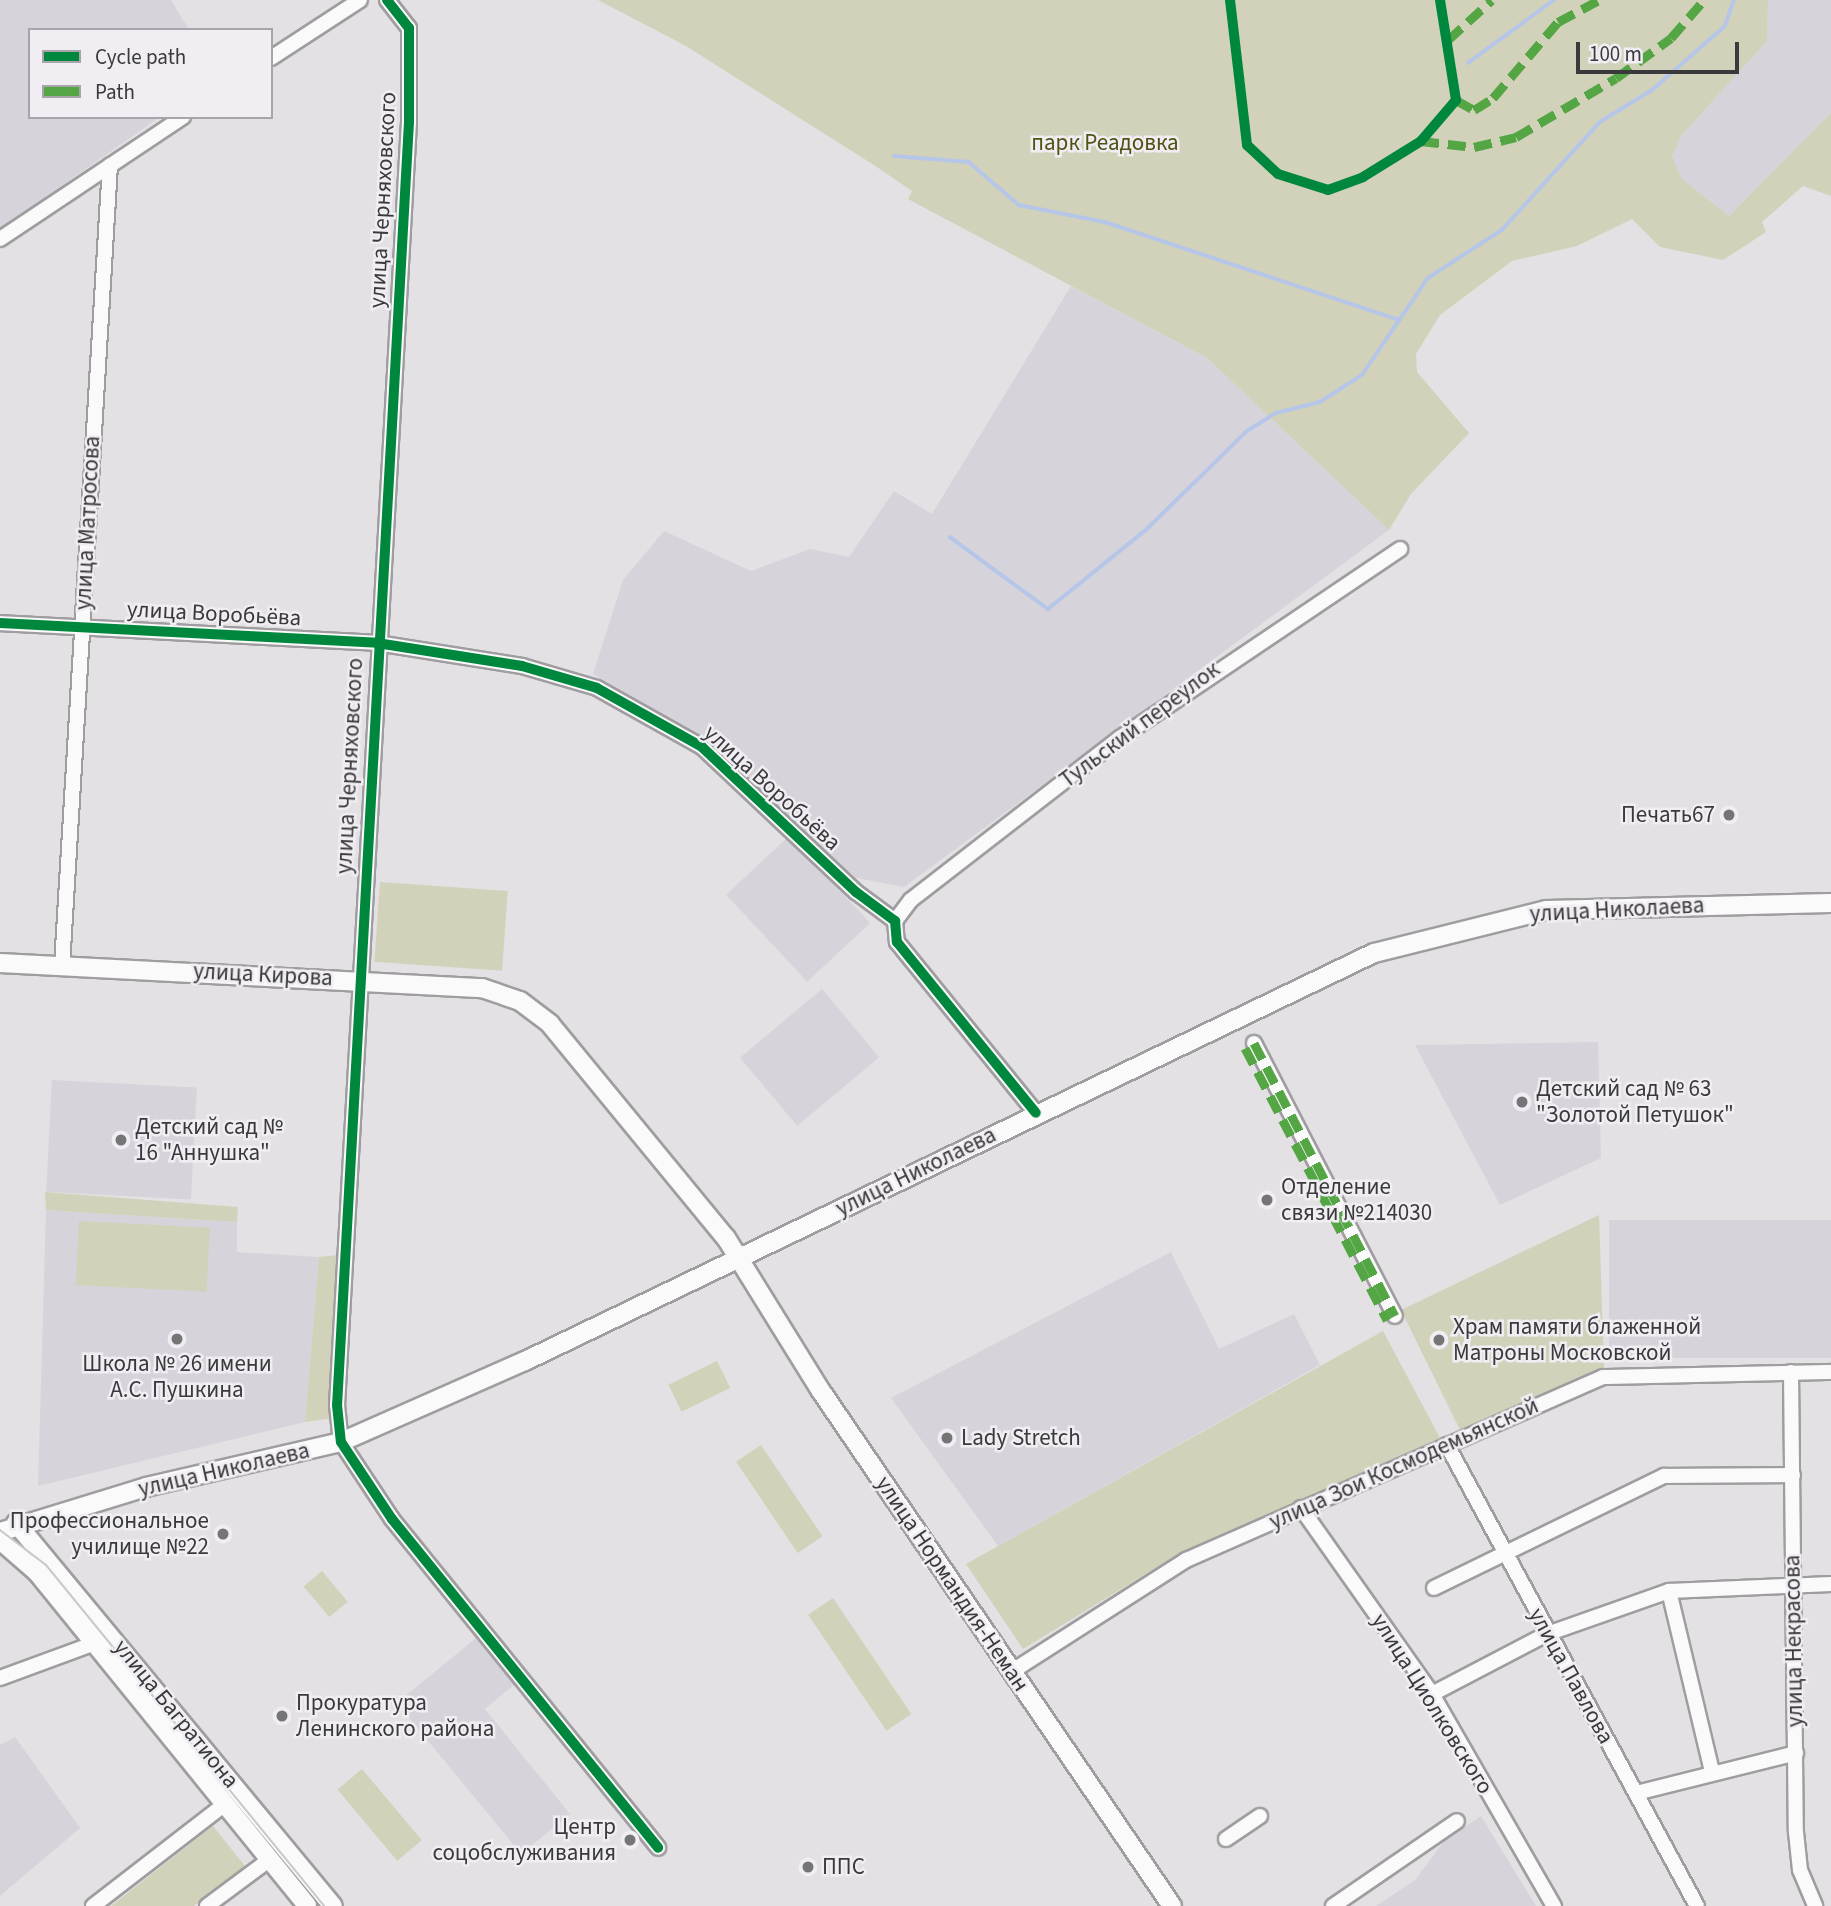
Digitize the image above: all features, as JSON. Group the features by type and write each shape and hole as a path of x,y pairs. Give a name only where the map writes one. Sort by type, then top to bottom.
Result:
{"main road":[{"name":"улица Николаева","path":"0,1532 61,1510 341,1442 740,1258 1347,965 1428,934 1546,911 1831,903"},
{"name":"улица Кирова","path":"0,963 360,979 482,988 520,1001 550,1024 740,1258"},
{"name":"улица Нормандия-Неман","path":"740,1258 821,1391 1172,1906"},
{"path":"53,1560 46,1536 61,1510"},
{"path":"8,1545 15,1525"},
{"name":"улица Багратиона","path":"15,1525 53,1560 333,1906"},
{"name":"улица Багратиона","path":"8,1545 95,1643 307,1906"}],"street":[{"path":"273,57 360,0"},
{"name":"улица Черняховского","path":"341,1442 337,1405 377,643 409,122 411,50 400,12 387,0"},
{"path":"0,239 180,119"},
{"name":"улица Матросова","path":"62,966 110,165"},
{"name":"Тульский переулок","path":"895,920 911,900 1120,738 1400,548"},
{"name":"улица Воробьёва","path":"0,623 377,643 522,666 597,688 702,747 856,892 895,920"},
{"path":"895,920 897,942 1036,1113"},
{"path":"1250,1045 1391,1318"},
{"name":"улица Некрасова","path":"1791,1372 1800,1870 1815,1906"},
{"name":"улица Зои Космодемьянской","path":"1011,1672 1186,1560 1603,1377 1831,1372"},
{"path":"341,1442 392,1519 658,1848"},
{"name":"улица Павлова","path":"1447,1445 1501,1551 1697,1906"},
{"path":"1434,1588 1501,1551 1664,1476 1793,1475"},
{"name":"улица Циолковского","path":"1301,1508 1432,1695 1555,1906"},
{"path":"1432,1695 1547,1634 1669,1591 1831,1584"},
{"path":"1669,1591 1712,1770"},
{"path":"0,1678 95,1643"},
{"path":"1636,1793 1712,1770 1796,1753"},
{"path":"93,1906 225,1804"},
{"path":"1226,1839 1260,1816"},
{"path":"1333,1906 1457,1821"},
{"path":"207,1906 270,1859"}],"shaded area":[{"path":"0,0 171,0 188,28 28,28 28,119 157,119 0,229"},
{"path":"1768,0 1831,0 1831,113 1729,216 1682,179 1672,157 1681,136 1767,41"},
{"path":"1071,286 1207,358 1389,530 904,887 852,877 736,765 593,674 623,580 664,531 751,571 810,549 849,557 894,491 932,514"},
{"path":"789,836 870,923 807,982 726,895"},
{"path":"822,989 879,1057 797,1126 740,1058"},
{"name":"Детский сад № 63 \"Золотой Петушок\"","path":"1598,1042 1601,1158 1500,1205 1415,1045"},
{"name":"Детский сад № 16 \"Аннушка\"","path":"52,1080 197,1088 191,1199 46,1192"},
{"name":"Школа № 26 имени А.С. Пушкина","path":"46,1210 237,1222 237,1252 319,1257 305,1422 38,1486"},
{"path":"1609,1220 1831,1220 1831,1358 1609,1358"},
{"path":"1171,1252 1219,1349 1294,1314 1320,1365 998,1546 891,1398"},
{"path":"476,1638 514,1685 485,1709 570,1814 521,1854 397,1703"},
{"path":"15,1737 80,1828 0,1896 0,1745"},
{"path":"1481,1816 1536,1906 1376,1906 1415,1880 1444,1841"}],"green space":[{"name":"парк Реадовка","path":"598,0 1768,0 1767,41 1681,136 1672,157 1682,179 1729,216 1831,113 1831,196 1803,186 1762,222 1766,232 1723,260 1660,247 1632,219 1577,246 1512,261 1440,315 1416,354 1417,372 1469,433 1411,494 1389,530 1207,358 908,199 912,191 877,167 686,46"},
{"path":"380,882 508,891 502,971 374,962"},
{"path":"45,1192 238,1207 237,1222 46,1210"},
{"path":"1599,1215 1604,1369 1462,1434 1401,1310"},
{"path":"79,1221 210,1228 206,1292 76,1285"},
{"path":"339,1255 333,1418 305,1422 319,1257"},
{"path":"1383,1331 1440,1438 1180,1553 1023,1649 966,1564"},
{"path":"717,1361 730,1388 682,1412 668,1385"},
{"path":"761,1445 823,1536 798,1553 736,1462"},
{"path":"322,1571 348,1602 329,1617 304,1586"},
{"path":"833,1598 911,1714 886,1731 808,1615"},
{"path":"362,1769 422,1840 397,1861 337,1790"},
{"path":"213,1826 245,1866 194,1906 111,1906"}],"waterway":[{"path":"1468,63 1554,0"},
{"path":"950,537 1048,609 1147,529 1247,431 1276,413 1320,402 1362,375 1428,278 1502,230 1600,122 1652,90 1725,26 1734,0"},
{"path":"894,156 969,162 1019,205 1105,222 1400,320"}],"tram line":[{"path":"0,1530 46,1565 324,1906"}],"marked path":[{"path":"1448,40 1492,0"},
{"path":"1456,100 1474,110 1493,98 1558,22 1599,0"},
{"path":"1421,141 1474,147 1516,137 1616,78 1671,38 1704,0"},
{"path":"1254,1043 1395,1316"},
{"path":"1245,1048 1387,1320"}],"cycle path":[{"path":"387,0 409,28 409,122 337,1405 341,1442 392,1519 658,1848"},
{"path":"1230,0 1247,145 1278,174 1328,190 1363,177 1421,141 1456,100 1440,0"},
{"path":"0,623 377,643 522,666 597,688 702,747 856,892 895,921 897,942 1036,1113"}],"place":[{"name":"Печать67","path":"1729,815"},
{"name":"Детский сад № 63 \"Золотой Петушок\"","path":"1522,1102"},
{"name":"Детский сад № 16 \"Аннушка\"","path":"121,1140"},
{"name":"Отделение связи №214030","path":"1267,1200"},
{"name":"Школа № 26 имени А.С. Пушкина","path":"177,1339"},
{"name":"Храм памяти блаженной Матроны Московской","path":"1439,1340"},
{"name":"Lady Stretch","path":"947,1438"},
{"name":"Профессиональное училище №22","path":"223,1534"},
{"name":"Прокуратура Ленинского района","path":"282,1716"},
{"name":"Центр соцобслуживания","path":"630,1840"},
{"name":"ППС","path":"808,1867"}]}
